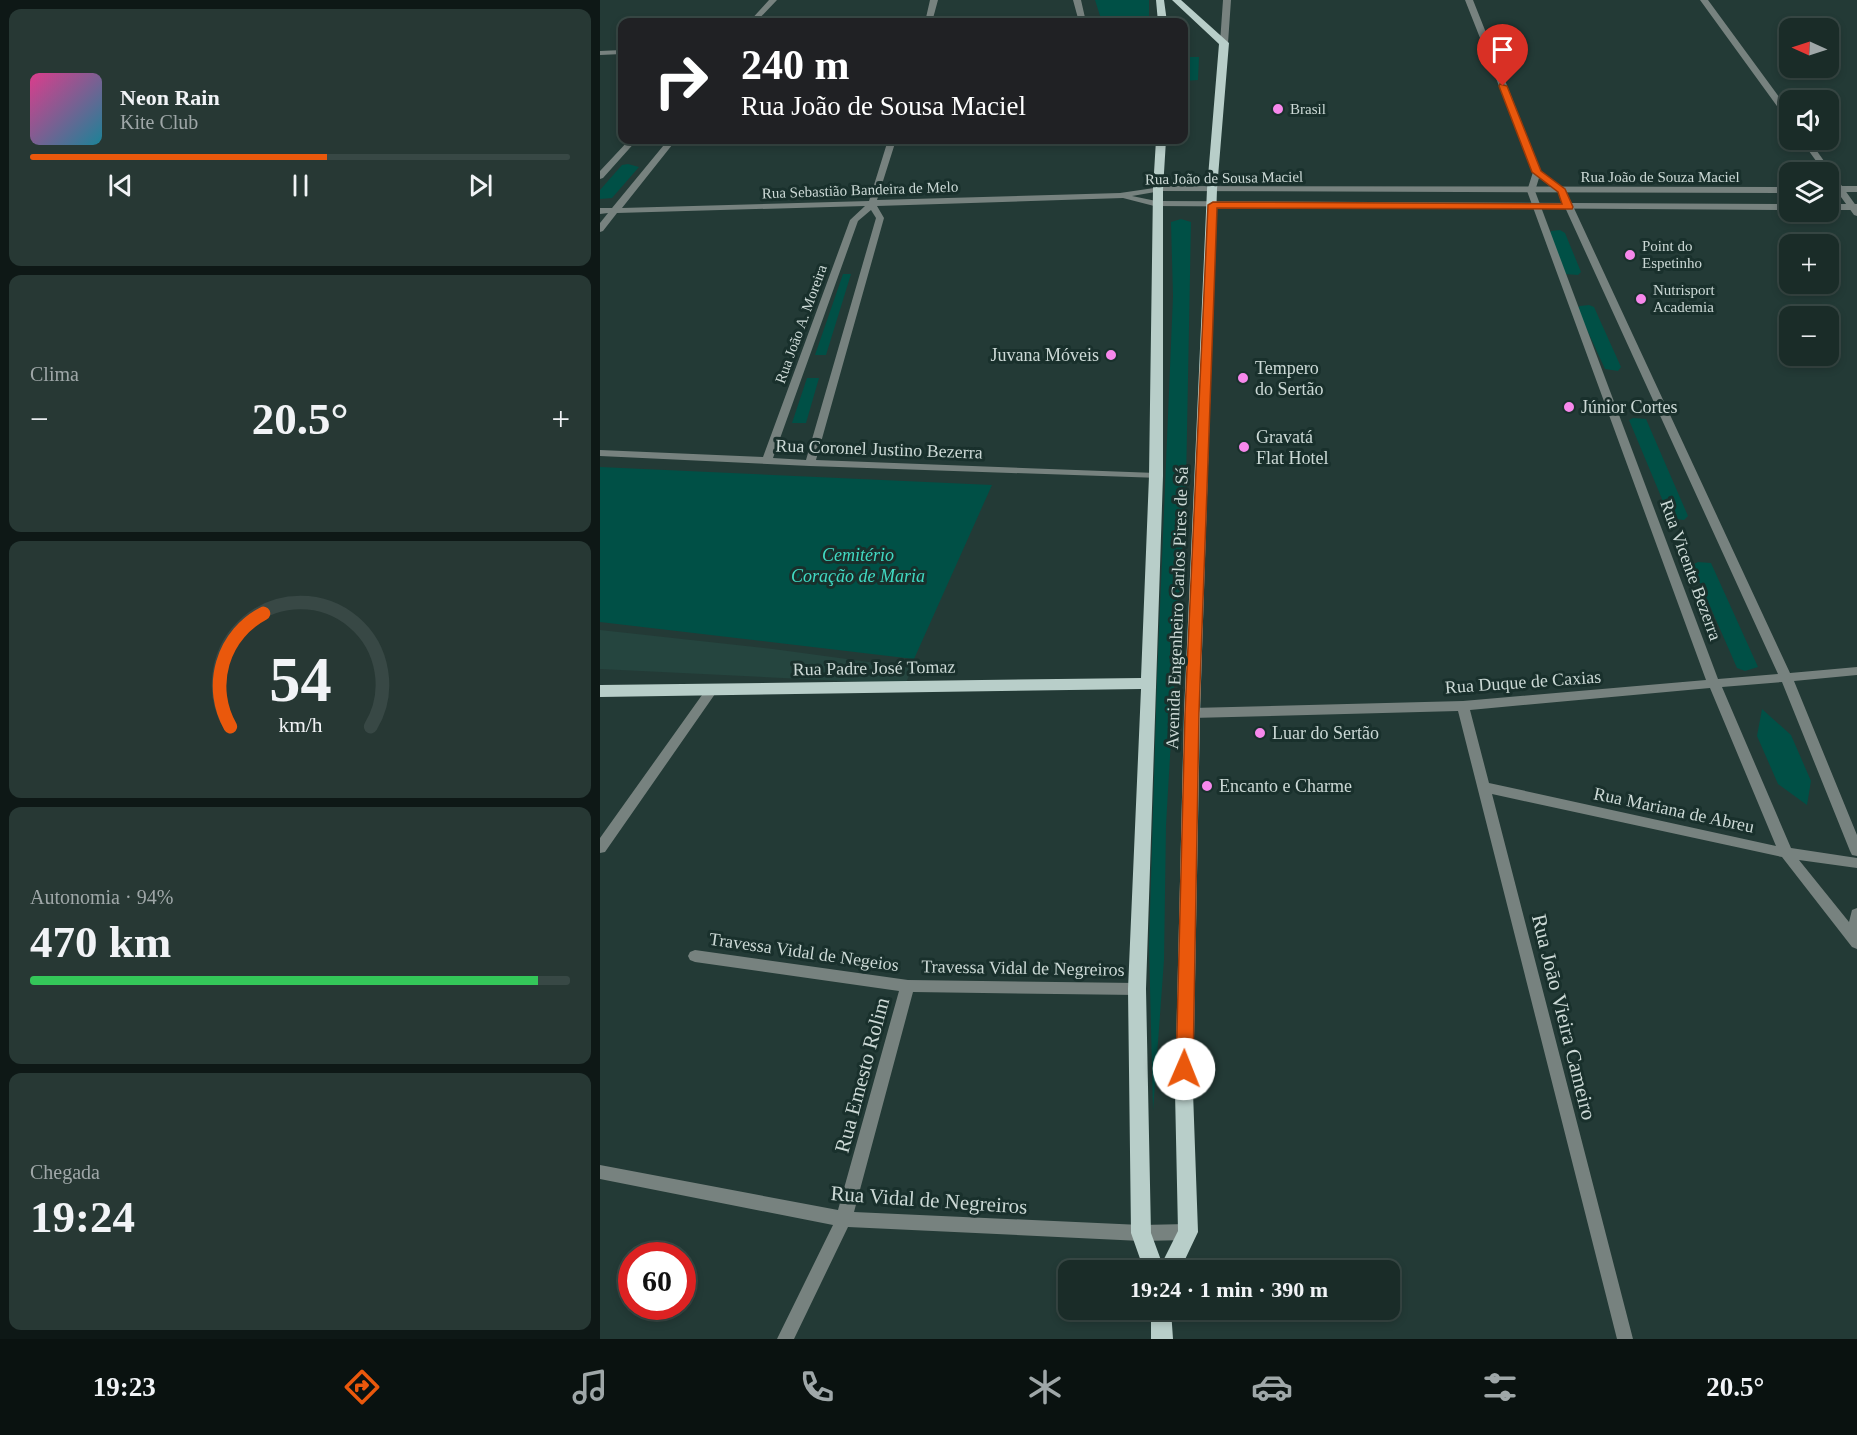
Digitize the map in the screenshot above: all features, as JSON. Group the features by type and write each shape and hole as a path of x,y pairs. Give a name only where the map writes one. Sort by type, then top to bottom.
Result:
{"main road":[{"path":"1160,0 1162,18"},
{"path":"1176,0 1224,43"},
{"name":"Avenida Engenheiro Carlos Pires de Sá","path":"1174,1260 1188,1232 1184,1092 1192,713 1212,189 1224,43"},
{"name":"Avenida Engenheiro Carlos Pires de Sá","path":"1150,1260 1141,1233 1137,989 1156,476 1158,197 1161,144"},
{"name":"Rua Padre José Tomaz","path":"600,691 1148,683"},
{"path":"1161,1320 1162,1339"}],"street":[{"path":"756,18 772,0"},
{"path":"929,18 934,0"},
{"path":"1077,0 1082,18"},
{"path":"1224,43 1227,0"},
{"path":"1469,0 1537,172 1531,190"},
{"path":"1704,0 1779,103"},
{"path":"600,53 618,52"},
{"path":"600,176 629,144"},
{"path":"600,229 669,144"},
{"name":"Rua João A. Moreira","path":"767,461 854,220 872,204 891,144"},
{"path":"1812,150 1856,209"},
{"name":"Rua Vicente Bezerra","path":"1537,172 1562,191 1786,677 1857,851"},
{"name":"Rua João de Sousa Maciel","path":"1120,196 1158,197 1212,189 1531,190"},
{"path":"1841,189 1857,189"},
{"name":"Rua Vicente Bezerra","path":"1531,190 1714,684 1786,853 1856,940"},
{"name":"Rua João de Souza Maciel","path":"1531,190 1779,190"},
{"name":"Rua João de Sousa Maciel","path":"1120,196 1158,197 1213,205 1537,207"},
{"name":"Rua Sebastião Bandeira de Melo","path":"600,211 1120,196"},
{"name":"Rua João A. Moreira","path":"810,464 880,218 872,204"},
{"name":"Rua João de Souza Maciel","path":"1537,207 1779,207"},
{"path":"1839,208 1856,209"},
{"name":"Rua Coronel Justino Bezerra","path":"600,453 810,464 1156,476"},
{"name":"Rua Duque de Caxias","path":"1192,713 1463,706 1857,671"},
{"path":"600,848 711,691"},
{"name":"Rua Joāo Vieira Cameiro","path":"1463,706 1625,1339"},
{"name":"Rua Mariana de Abreu","path":"1483,787 1786,853 1857,863"},
{"name":"Rua Vicente Bezerra","path":"1856,940 1857,914"},
{"name":"Travessa Vidal de Negeios","path":"695,956 908,986"},
{"name":"Travessa Vidal de Negreiros","path":"908,986 1137,989"},
{"name":"Rua Emesto Rolim","path":"785,1339 844,1219 908,986"},
{"name":"Rua Vidal de Negreiros","path":"600,1172 844,1219 1141,1233 1188,1232"}],"shaded area":[{"path":"600,630 773,649 913,668 905,684 600,669"}],"green space":[{"path":"1095,0 1149,0 1149,18 1101,18"},
{"path":"1188,57 1199,57 1198,80 1188,81"},
{"path":"622,165 639,167 612,198 600,199 600,190"},
{"path":"1181,219 1191,222 1186,483 1166,825 1164,960 1153,1111 1149,945 1157,679 1173,296 1171,222"},
{"path":"1560,230 1565,233 1581,272 1578,275 1565,274 1550,235 1551,231"},
{"path":"843,274 851,274 826,355 815,355"},
{"path":"1589,305 1594,307 1621,367 1618,371 1605,369 1577,308"},
{"path":"807,378 819,378 806,423 792,423"},
{"path":"1646,419 1688,516 1684,520 1670,518 1629,420"},
{"name":"Cemitério Coração de Maria","path":"600,467 992,485 914,659 600,622"},
{"path":"1698,562 1711,563 1758,667 1745,671 1737,668 1692,565"},
{"path":"1762,709 1791,735 1811,781 1807,805 1778,784 1757,736"}],"place":[{"name":"Brasil","path":"1278,109"},
{"name":"Point do Espetinho","path":"1630,255"},
{"name":"Nutrisport Academia","path":"1641,299"},
{"name":"Juvana Móveis","path":"1111,355"},
{"name":"Tempero do Sertão","path":"1243,378"},
{"name":"Júnior Cortes","path":"1569,407"},
{"name":"Gravatá Flat Hotel","path":"1244,447"},
{"name":"Luar do Sertão","path":"1260,733"},
{"name":"Encanto e Charme","path":"1207,786"}],"route":[{"path":"1184,1069 1192,713 1213,205 1569,207 1562,191 1537,172 1503,86"}]}
